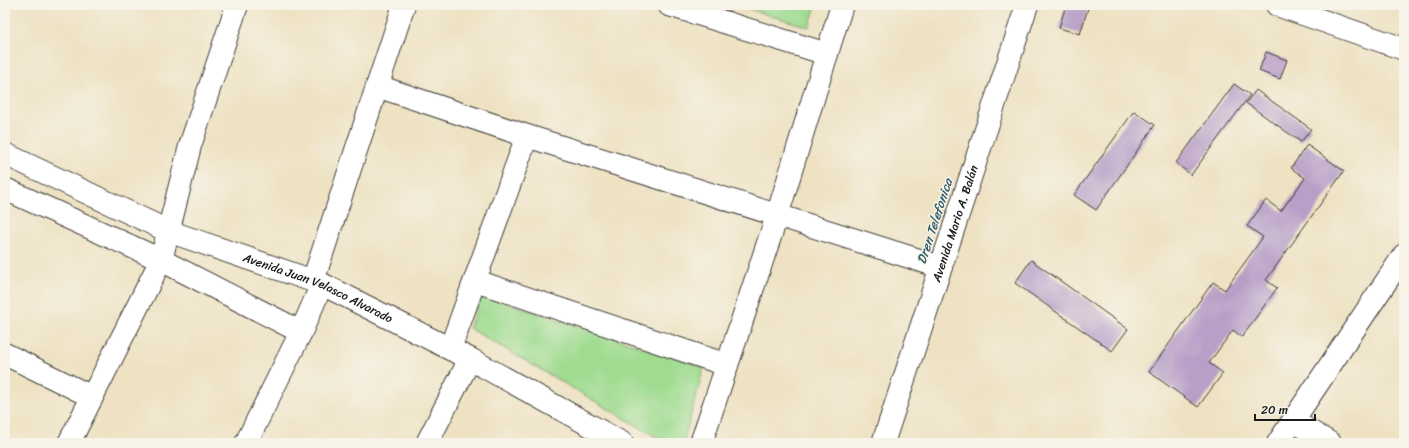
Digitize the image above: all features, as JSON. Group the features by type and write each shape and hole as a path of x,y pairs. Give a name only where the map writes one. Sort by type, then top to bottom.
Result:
{"street":[{"path":"69,443 161,260 190,146 237,5"},
{"path":"246,443 301,332 318,283 377,86 404,5"},
{"path":"669,5 827,54"},
{"path":"701,443 777,216 842,5"},
{"name":"Avenida Mario A. Balán","path":"883,443 1027,5"},
{"path":"1277,5 1404,49"},
{"path":"377,86 527,136 941,267"},
{"path":"450,349 476,281 527,136"},
{"name":"Avenida Juan Velasco Alvarado","path":"5,154 168,231 318,283 470,359 609,440"},
{"path":"25,164 6,191 161,260 301,332"},
{"path":"1278,443 1404,255"},
{"path":"476,281 727,365"},
{"path":"5,354 92,397"},
{"path":"428,443 470,359"},
{"path":"1293,421 1330,443"}],"green space":[{"path":"735,5 816,5 809,27"},
{"path":"482,295 704,367 683,443 667,443 469,328"}],"building":[{"path":"1066,5 1089,5 1080,34 1059,28"},
{"path":"1266,52 1287,60 1280,79 1259,71"},
{"path":"1234,84 1250,95 1191,175 1176,163"},
{"path":"1256,90 1311,129 1301,142 1246,103"},
{"path":"1134,111 1155,125 1096,210 1074,195"},
{"path":"1307,145 1344,171 1266,280 1277,288 1242,337 1233,330 1209,363 1223,373 1198,407 1149,372 1213,282 1225,290 1263,237 1247,226 1266,200 1281,211 1305,178 1291,168"},
{"path":"1031,260 1128,329 1112,351 1015,283"}],"water label":[{"name":"Dren Telefonica","path":"934,221"}]}
